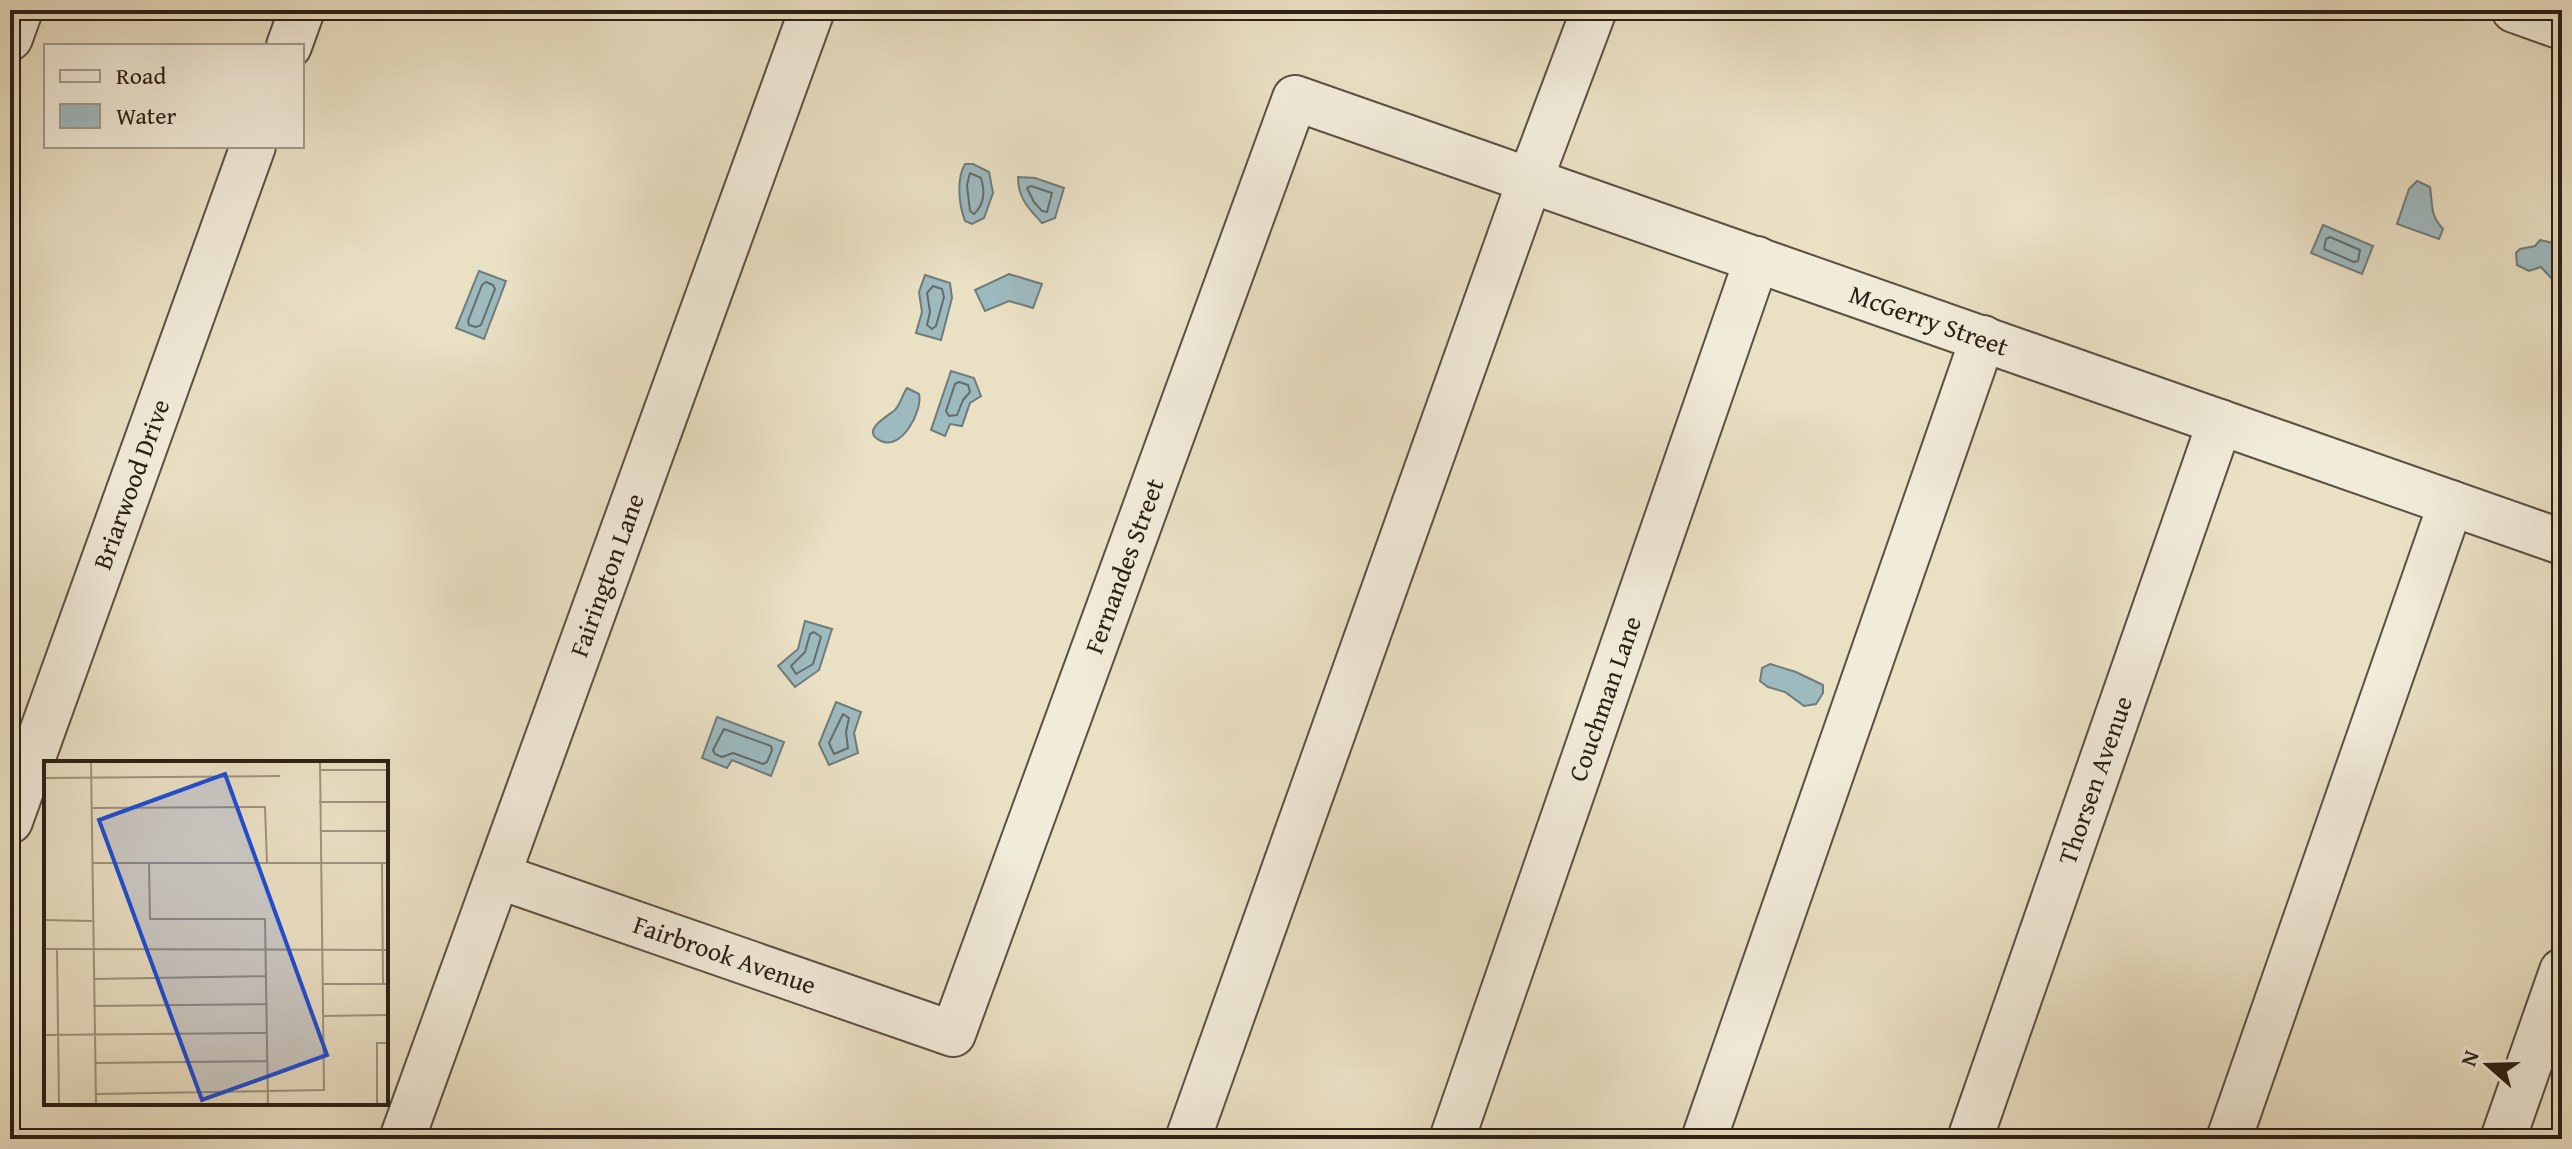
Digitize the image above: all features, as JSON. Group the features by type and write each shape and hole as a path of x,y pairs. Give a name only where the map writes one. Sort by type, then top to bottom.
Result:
{"street":[{"path":"10,38 20,10"},
{"path":"290,44 302,10"},
{"name":"Fairington Lane","path":"402,1139 812,10"},
{"path":"1188,1139 1530,180 1594,10"},
{"path":"2514,10 2562,27"},
{"name":"McGerry Street","path":"1295,98 2562,542"},
{"name":"Fernandes Street","path":"953,1034 1295,98"},
{"name":"Briarwood Drive","path":"10,821 252,148"},
{"name":"Couchman Lane","path":"1452,1139 1757,259"},
{"path":"1704,1139 1983,338"},
{"name":"Thorsen Avenue","path":"1970,1139 2220,422"},
{"path":"2229,1139 2451,503"},
{"name":"Fairbrook Avenue","path":"498,876 953,1034"},
{"path":"2503,1139 2562,971"}],"water":[{"path":"965,164 973,164 989,172 993,193 984,218 972,224 965,221 960,200 959,184"},
{"path":"1018,177 1035,178 1064,188 1055,218 1042,223 1037,218 1022,197"},
{"path":"2417,181 2430,187 2434,215 2443,229 2439,239 2397,224 2409,189"},
{"path":"2323,225 2373,246 2362,274 2311,253"},
{"path":"2540,240 2557,244 2562,249 2562,282 2554,281 2541,267 2529,271 2517,265 2516,253 2535,246"},
{"path":"479,271 506,281 484,339 456,328"},
{"path":"1009,274 1042,284 1033,308 1009,301 985,311 975,290"},
{"path":"925,275 950,283 952,298 941,340 916,333 922,312 919,292"},
{"path":"951,371 974,378 981,396 970,403 962,426 950,424 945,436 931,430"},
{"path":"907,388 919,394 914,419 896,440 889,443 881,441 875,437 874,428 895,410"},
{"path":"805,621 832,629 819,670 795,687 778,666 798,649"},
{"path":"1770,664 1823,685 1823,693 1816,704 1804,706 1785,692 1760,681 1762,668"},
{"path":"836,702 861,712 854,733 858,753 829,765 819,744"},
{"path":"717,717 784,742 771,776 732,760 727,768 702,758"}]}
